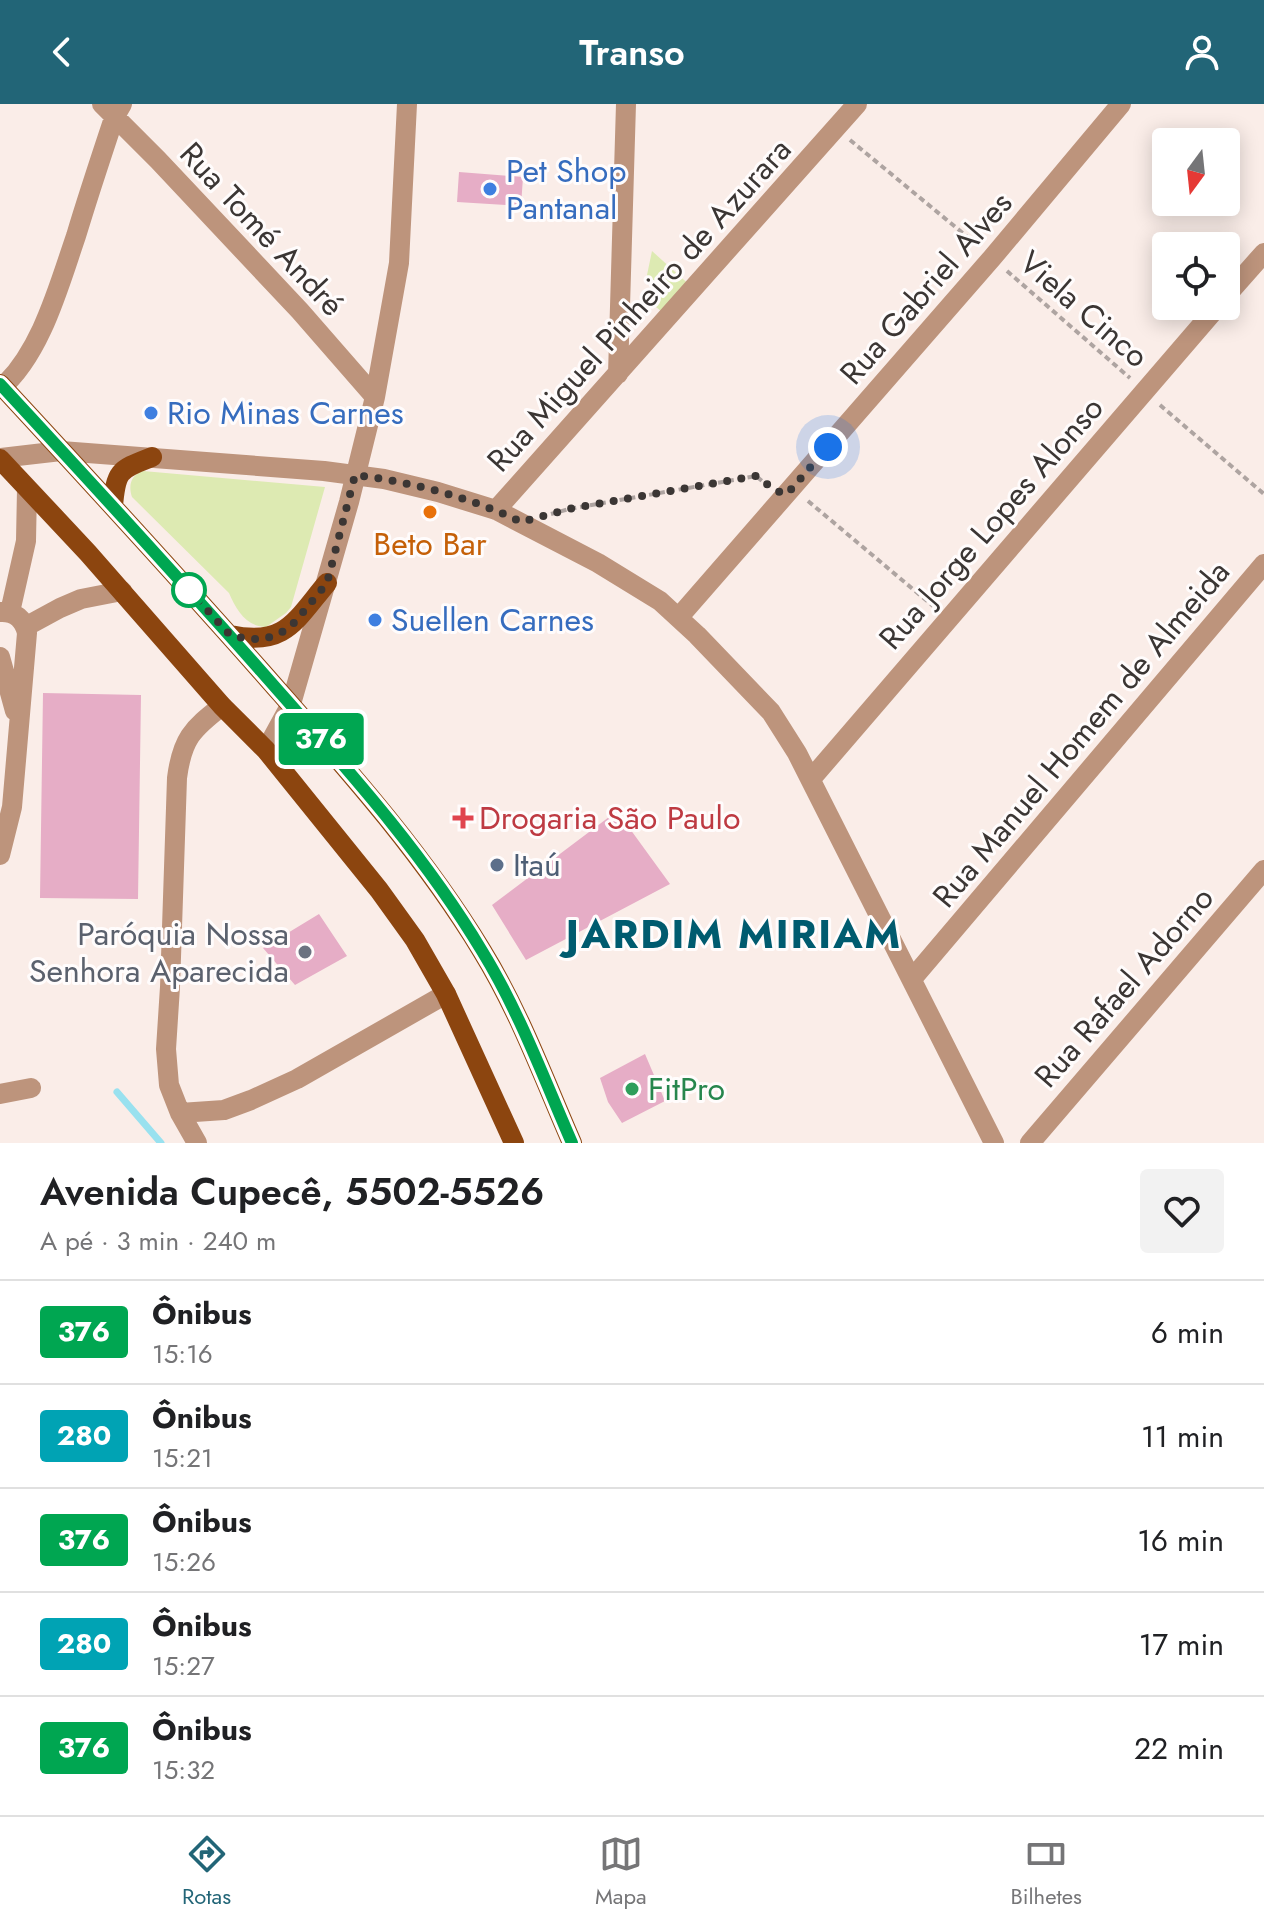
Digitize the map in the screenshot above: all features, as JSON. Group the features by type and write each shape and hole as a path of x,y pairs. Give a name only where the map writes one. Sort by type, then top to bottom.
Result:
{"main road":[{"path":"1,387 291,704 389,821 449,899 484,954 513,1010 572,1143"},
{"path":"113,506 118,475 128,466 152,457"},
{"path":"0,459 122,591 222,706 266,750 379,890 415,940 446,994 514,1143"},
{"path":"230,635 264,639 281,633 295,622 327,583"}],"street":[{"path":"266,750 291,704 327,583 375,397 399,263 407,104"},
{"path":"618,374 626,104"},
{"name":"Rua Miguel Pinheiro de Azurara","path":"496,510 857,104"},
{"name":"Rua Gabriel Alves","path":"679,617 992,258 1121,104"},
{"path":"1,387 15,373 35,342 54,302 113,109"},
{"name":"Rua Tomé André","path":"113,109 375,397"},
{"path":"1240,280 1264,253"},
{"name":"Rua Jorge Lopes Alonso","path":"811,779 1206,320"},
{"path":"0,459 61,451 377,478 496,510 598,563 660,601 771,712 797,753 994,1143"},
{"path":"0,855 12,807 18,722 15,623 26,541 27,489"},
{"name":"Rua Manuel Homem de Almeida","path":"912,979 1264,564"},
{"path":"15,623 81,599 122,591"},
{"path":"15,623 21,650 12,656 0,657 18,722"},
{"path":"197,1143 169,1085 166,1049 177,778 180,756 189,736 199,723 222,706"},
{"name":"Rua Rafael Adorno","path":"1030,1143 1264,870"},
{"path":"180,1113 224,1110 251,1100 297,1079 446,994"},
{"path":"0,1094 31,1088"}],"path":[{"name":"Viela Cinco","path":"836,129 992,258 1264,494"},
{"path":"521,522 569,509 756,476 776,491 805,498 948,619"}],"green space":[{"path":"652,251 694,289 667,316 656,307 647,275"},
{"path":"143,471 325,487 291,607 286,613 266,627 247,620 229,593 132,497 132,481"}],"building":[{"name":"Pet Shop Pantanal","path":"459,172 523,177 521,206 457,202"},
{"path":"43,693 141,695 138,899 40,898"},
{"path":"617,811 670,884 526,960 492,905"},
{"name":"Paróquia Nossa Senhora Aparecida","path":"319,914 347,956 295,985 263,948"},
{"name":"FitPro","path":"645,1054 665,1101 622,1123 608,1102 600,1078"}],"waterway":[{"path":"117,1092 161,1143"}],"bus line":[{"name":"376","path":"0,384 230,635 398,831 449,899 484,954 542,1072 572,1143"}],"place":[{"name":"Pet Shop Pantanal","path":"490,189"},
{"name":"Rio Minas Carnes","path":"151,413"},
{"name":"Beto Bar","path":"430,512"},
{"name":"Suellen Carnes","path":"375,620"},
{"name":"Drogaria São Paulo","path":"463,818"},
{"name":"Itaú","path":"497,865"},
{"name":"Paróquia Nossa Senhora Aparecida","path":"305,952"},
{"name":"FitPro","path":"632,1089"}],"district":[{"name":"JARDIM MIRIAM","path":"734,934"}],"route":[{"path":"189,590 230,635 264,639 281,633 295,622 327,583 355,475 438,492 496,510 521,522 569,509 756,476 776,491 787,494 828,447"}]}
